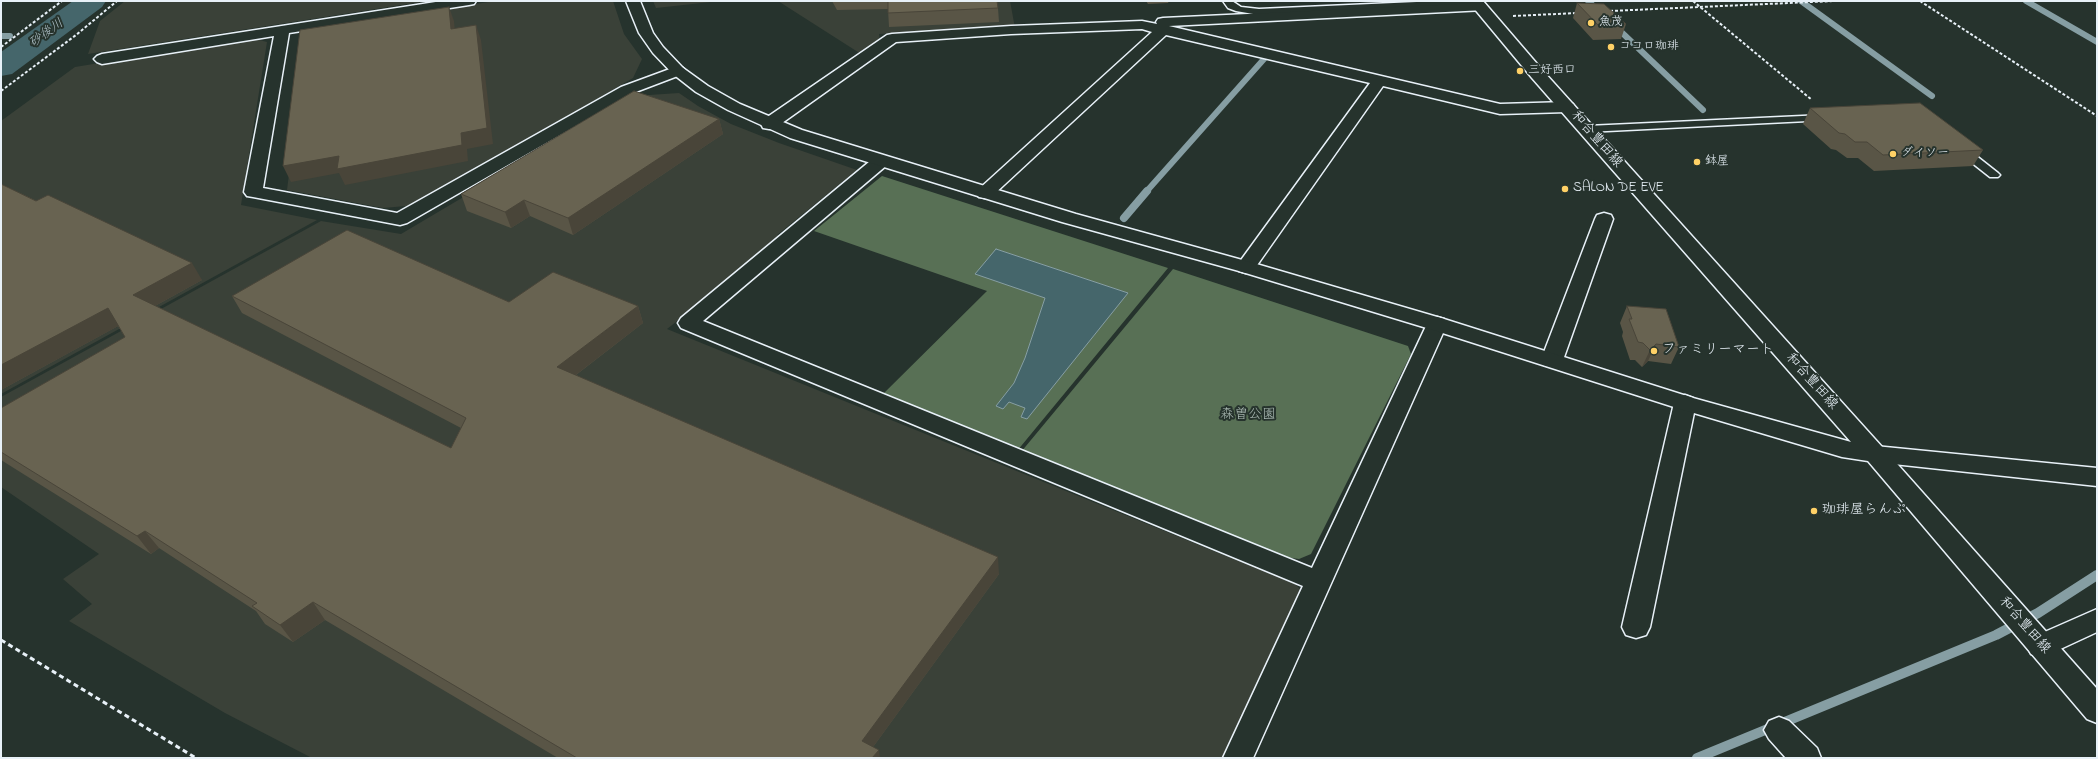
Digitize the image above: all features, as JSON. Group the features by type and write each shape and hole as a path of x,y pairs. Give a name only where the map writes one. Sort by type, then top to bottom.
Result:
{"street":[{"path":"102,59 468,1"},
{"path":"633,1 646,32 658,50 678,70 702,89 769,124 881,161 985,193 1246,267 1437,324 1685,403 1842,449 1875,454 2097,477"},
{"path":"1142,25 1149,22 1480,7"},
{"name":"和合豊田線","path":"1480,7 1566,107 1875,454 2097,710"},
{"path":"769,124 892,38 1011,30 1142,25 1500,109 1566,107"},
{"path":"282,30 253,192 400,219 627,90 678,70"},
{"path":"985,193 1164,30"},
{"path":"1246,267 1379,81"},
{"path":"881,161 688,323 1320,582"},
{"path":"1552,360 1604,218"},
{"path":"1238,758 1437,324"},
{"path":"1636,627 1685,403"},
{"path":"2041,646 2097,620"},
{"path":"1779,730 1806,758"}],"lane":[{"path":"1227,1 1231,6 1239,9 1259,12 1480,7"},
{"path":"1587,129 1837,117"},
{"path":"1952,142 1994,175"}],"path":[{"path":"1,47 62,1"},
{"path":"1,91 76,35 117,1"},
{"path":"1693,1 1812,100"},
{"path":"1606,12 1834,1"},
{"path":"1920,1 2097,116"},
{"path":"1480,7 1583,13"},
{"path":"1,640 196,758"}],"shaded area":[{"path":"125,1 427,1 88,54 100,21"},
{"path":"495,1 613,1 624,34 642,59 633,78 424,200 406,206 383,208 287,190 307,30"},
{"path":"653,1 720,1 656,8"},
{"path":"778,1 1010,1 1015,28 879,34 880,41 861,54"},
{"path":"252,38 267,42 241,205 317,220 1,394 1,121 75,67"},
{"path":"679,93 698,106 731,124 779,143 857,170 777,235 783,237 667,329 1295,584 1306,595 1224,758 312,758 225,713 69,621 92,604 63,579 99,554 1,487 1,397 321,221 401,234 634,96"}],"green space":[{"path":"22,39 30,39 1,61 1,53"},
{"path":"882,176 1168,268 1017,451 882,395 987,291 814,231"},
{"name":"森曽公園","path":"1173,269 1408,346 1411,354 1311,554 1299,559 1285,557 1021,452"}],"water":[{"path":"996,249 1128,293 1027,419 1021,417 1025,408 1009,402 1003,409 996,406 1014,383 1025,358 1045,298 975,274"}],"building":[{"path":"888,1 997,1 998,8 888,13"},
{"path":"1577,3 1604,4 1626,24 1598,25"},
{"path":"449,7 451,29 476,25 487,128 461,133 462,145 337,169 339,156 283,166 300,30"},
{"path":"634,91 719,119 568,218 524,200 505,212 461,194"},
{"path":"1920,103 1983,150 1883,155 1867,142 1855,142 1845,134 1839,133 1810,108"},
{"path":"1,184 36,201 48,195 192,263 133,295 451,448 466,418 232,296 347,230 509,302 553,272 638,306 557,367 998,557 862,741 879,750 872,758 577,758 313,602 280,625 252,606 257,603 145,531 137,536 1,452 1,408 125,337 108,308 1,365"},
{"path":"1627,306 1666,309 1679,347 1656,344 1650,350 1643,343 1638,342 1629,319 1632,319"}],"waterway":[{"name":"砂後川","path":"1,67 92,1"},
{"path":"1588,1 1598,10"},
{"path":"1801,1 1932,96"},
{"path":"2026,1 2097,42"},
{"path":"1615,26 1703,110"},
{"path":"1,36 10,36"},
{"path":"1146,192 1264,59"},
{"path":"1124,218 1147,191"},
{"path":"1697,758 1996,635 2038,613 2097,575"}],"place":[{"name":"魚茂","path":"1591,23"},
{"name":"ココロ珈琲","path":"1611,47"},
{"name":"三好西口","path":"1520,71"},
{"name":"ダイソー","path":"1893,154"},
{"name":"鉢屋","path":"1697,162"},
{"name":"SALON DE EVE","path":"1565,189"},
{"name":"ファミリーマート","path":"1654,351"},
{"name":"珈琲屋らんぷ","path":"1814,511"}]}
